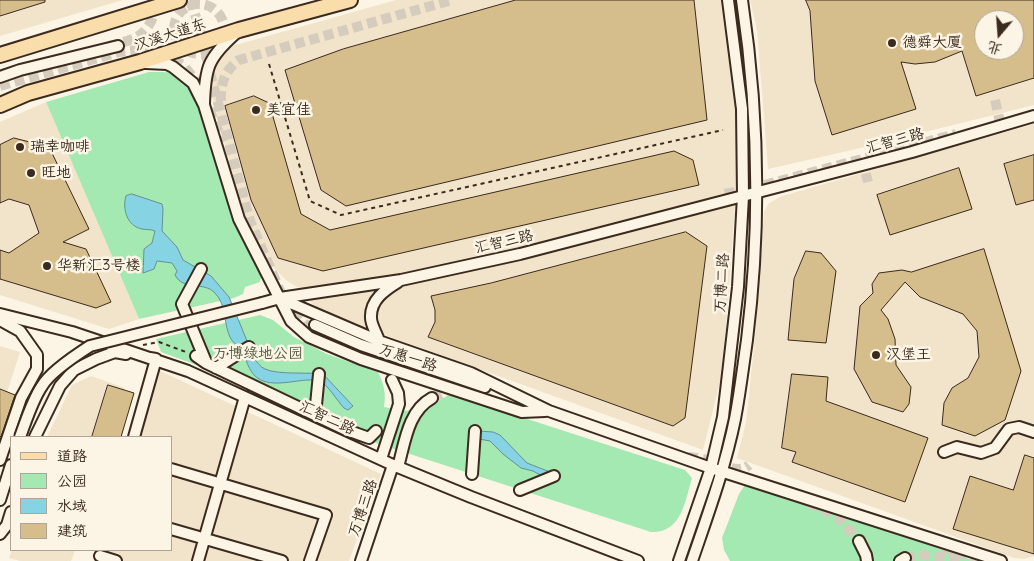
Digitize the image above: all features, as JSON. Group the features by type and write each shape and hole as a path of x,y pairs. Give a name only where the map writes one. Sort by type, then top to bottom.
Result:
{"main road":[{"name":"汉溪大道东","path":"0,55 179,0"},
{"name":"汉溪大道东","path":"0,104 28,93 140,62 239,30 350,0"}],"street":[{"path":"151,9 162,0"},
{"name":"万博二路","path":"679,561 711,468 723,417 738,287 743,196 742,109 728,0"},
{"name":"万博二路","path":"692,561 722,471 735,420 753,291 758,192 754,107 742,0"},
{"path":"204,105 206,72 216,53 239,30"},
{"path":"0,77 20,70 118,46"},
{"path":"140,62 167,64 173,67 193,83 204,105"},
{"name":"万惠一路","path":"204,105 239,219 290,321 309,337 361,359 522,412 549,411"},
{"name":"汇智三路","path":"20,436 42,385 70,359 90,346 280,298 401,280 520,254 912,152 1034,116"},
{"path":"201,269 182,304 211,365"},
{"path":"379,341 371,318 374,304 380,294 401,280"},
{"name":"万惠一路","path":"280,298 379,341 471,373 549,411 711,468 1001,561"},
{"name":"汇智二路","path":"0,314 72,332 188,371 396,466 638,561"},
{"path":"0,320 20,331 37,355 37,369 21,398 0,460"},
{"path":"315,325 361,345 462,378 549,411"},
{"path":"211,365 245,350"},
{"path":"35,436 60,386 74,370 115,352 156,359 134,436"},
{"path":"196,356 315,415 369,438 376,431"},
{"path":"315,415 319,378"},
{"path":"381,459 399,404 398,393 392,380"},
{"path":"198,561 245,397"},
{"name":"万博三路","path":"361,561 411,422 418,410 432,398"},
{"path":"944,452 957,447 981,453 995,448 1009,429 1019,427 1034,432"},
{"path":"472,474 475,431"},
{"path":"0,500 10,469"},
{"path":"172,469 326,515 310,561"},
{"path":"520,490 554,476"},
{"path":"0,534 7,525 10,515"},
{"path":"172,529 282,561"},
{"path":"859,541 867,561"},
{"path":"100,556 116,561"}],"path":[{"path":"269,64 310,201 341,215 723,130"},
{"path":"142,345 160,342 196,356"}],"shaded area":[{"path":"0,0 123,0 0,36"},
{"path":"396,0 723,0 736,81 736,193 723,370 703,450 382,334 315,307 299,288 287,281 260,254 246,225 209,84 215,65 232,46"},
{"path":"750,0 1034,0 1034,105 768,169 757,30"},
{"path":"46,102 139,319 109,329 0,295 0,122"},
{"path":"1034,124 1034,556 1024,559 1014,558 737,458 746,422 755,337 764,212 769,203 782,196"},
{"path":"0,346 20,352 0,415"},
{"path":"156,369 381,474 349,561 98,561 101,551 172,551 172,436 135,436"},
{"path":"91,376 125,388 110,436 47,436 72,385"},
{"path":"12,551 75,551 71,561 20,561 9,558"}],"green space":[{"name":"万博绿地公园","path":"149,72 164,72 178,75 194,87 230,212 262,273 260,282 245,287 243,294 234,298 139,319 46,102"},
{"name":"万博绿地公园","path":"260,315 273,320 294,337 327,354 378,372 384,389 384,407 403,411 425,409 450,394 685,470 692,478 680,514 670,527 661,531 651,532 345,433 210,370 161,352 156,339"},
{"path":"753,483 975,561 730,561 724,550 722,538 739,494 745,485"}],"water":[{"path":"132,194 162,204 162,231 177,247 183,260 211,276 229,297 254,358 260,366 277,372 323,374 353,406 348,410 344,408 327,386 315,380 270,383 261,380 254,375 240,347 231,339 221,303 215,293 205,287 183,283 175,275 177,271 172,263 157,261 154,269 143,273 144,249 152,243 155,231 142,229 129,221 125,211 125,201 126,196"},
{"path":"478,431 493,432 500,435 527,463 550,472 544,477 533,471 521,468 490,441 479,439"}],"building":[{"path":"0,0 45,0 45,2 0,16"},
{"path":"516,0 694,0 707,120 346,206 321,190 285,70 343,49"},
{"path":"806,0 1034,0 1034,78 976,96 962,51 935,62 915,64 901,62 916,109 832,135 815,81 810,11"},
{"path":"254,96 269,103 301,214 330,230 674,151 693,160 699,185 323,271 278,258 251,200 225,106"},
{"path":"14,138 49,147 89,229 63,242 86,249 111,302 96,308 0,279 0,250 9,253 39,233 29,205 9,199 0,203 0,145"},
{"path":"1034,155 1034,200 1016,205 1004,164"},
{"path":"959,168 972,209 890,235 877,195"},
{"path":"686,232 707,246 685,418 673,426 428,337 435,322 435,310 431,296 491,283"},
{"path":"984,249 1021,371 1005,420 975,436 942,425 944,403 952,388 968,378 979,357 977,331 963,314 920,297 905,282 881,310 888,319 895,339 896,365 911,387 909,404 903,412 872,402 854,369 860,306 873,293 872,284 879,273 902,270 911,272"},
{"path":"806,251 821,253 836,271 826,343 788,340 794,279"},
{"path":"792,374 828,377 826,401 928,438 905,502 792,462 796,452 782,448"},
{"path":"108,385 134,393 121,436 92,436"},
{"path":"0,389 15,395 1,437 0,436"},
{"path":"1025,455 1034,458 1034,554 953,529 970,476 1013,490"}],"tunnel":[{"path":"190,0 200,29 250,221 281,293 288,305 305,324 362,352 392,360"},
{"path":"221,101 221,89 224,78 230,68 239,60 452,0"},
{"path":"109,46 128,41 141,34 151,22 157,3"},
{"path":"194,4 204,4 217,11 224,24 224,29 224,34 217,47 204,54 194,54 185,50 178,43 174,34 174,24 178,15 185,8 194,4"},
{"path":"136,42 175,34"},
{"path":"0,86 119,52 145,49 167,55 184,66 200,86"},
{"path":"995,100 1000,122"},
{"path":"209,109 223,142"},
{"path":"756,180 757,187 956,134"},
{"path":"862,159 868,182"},
{"path":"725,194 757,187"},
{"path":"432,398 460,387 478,386"},
{"path":"688,457 705,459 734,469 745,468 749,465"},
{"path":"809,503 838,517 859,541"},
{"path":"943,547 982,561"},
{"path":"905,558 922,555 959,558"}],"place":[{"name":"德舜大厦","path":"892,43"},
{"name":"美宜佳","path":"256,110"},
{"name":"瑞幸咖啡","path":"20,147"},
{"name":"旺地","path":"31,173"},
{"name":"华新汇3号楼","path":"47,266"},
{"name":"汉堡王","path":"876,355"}]}
